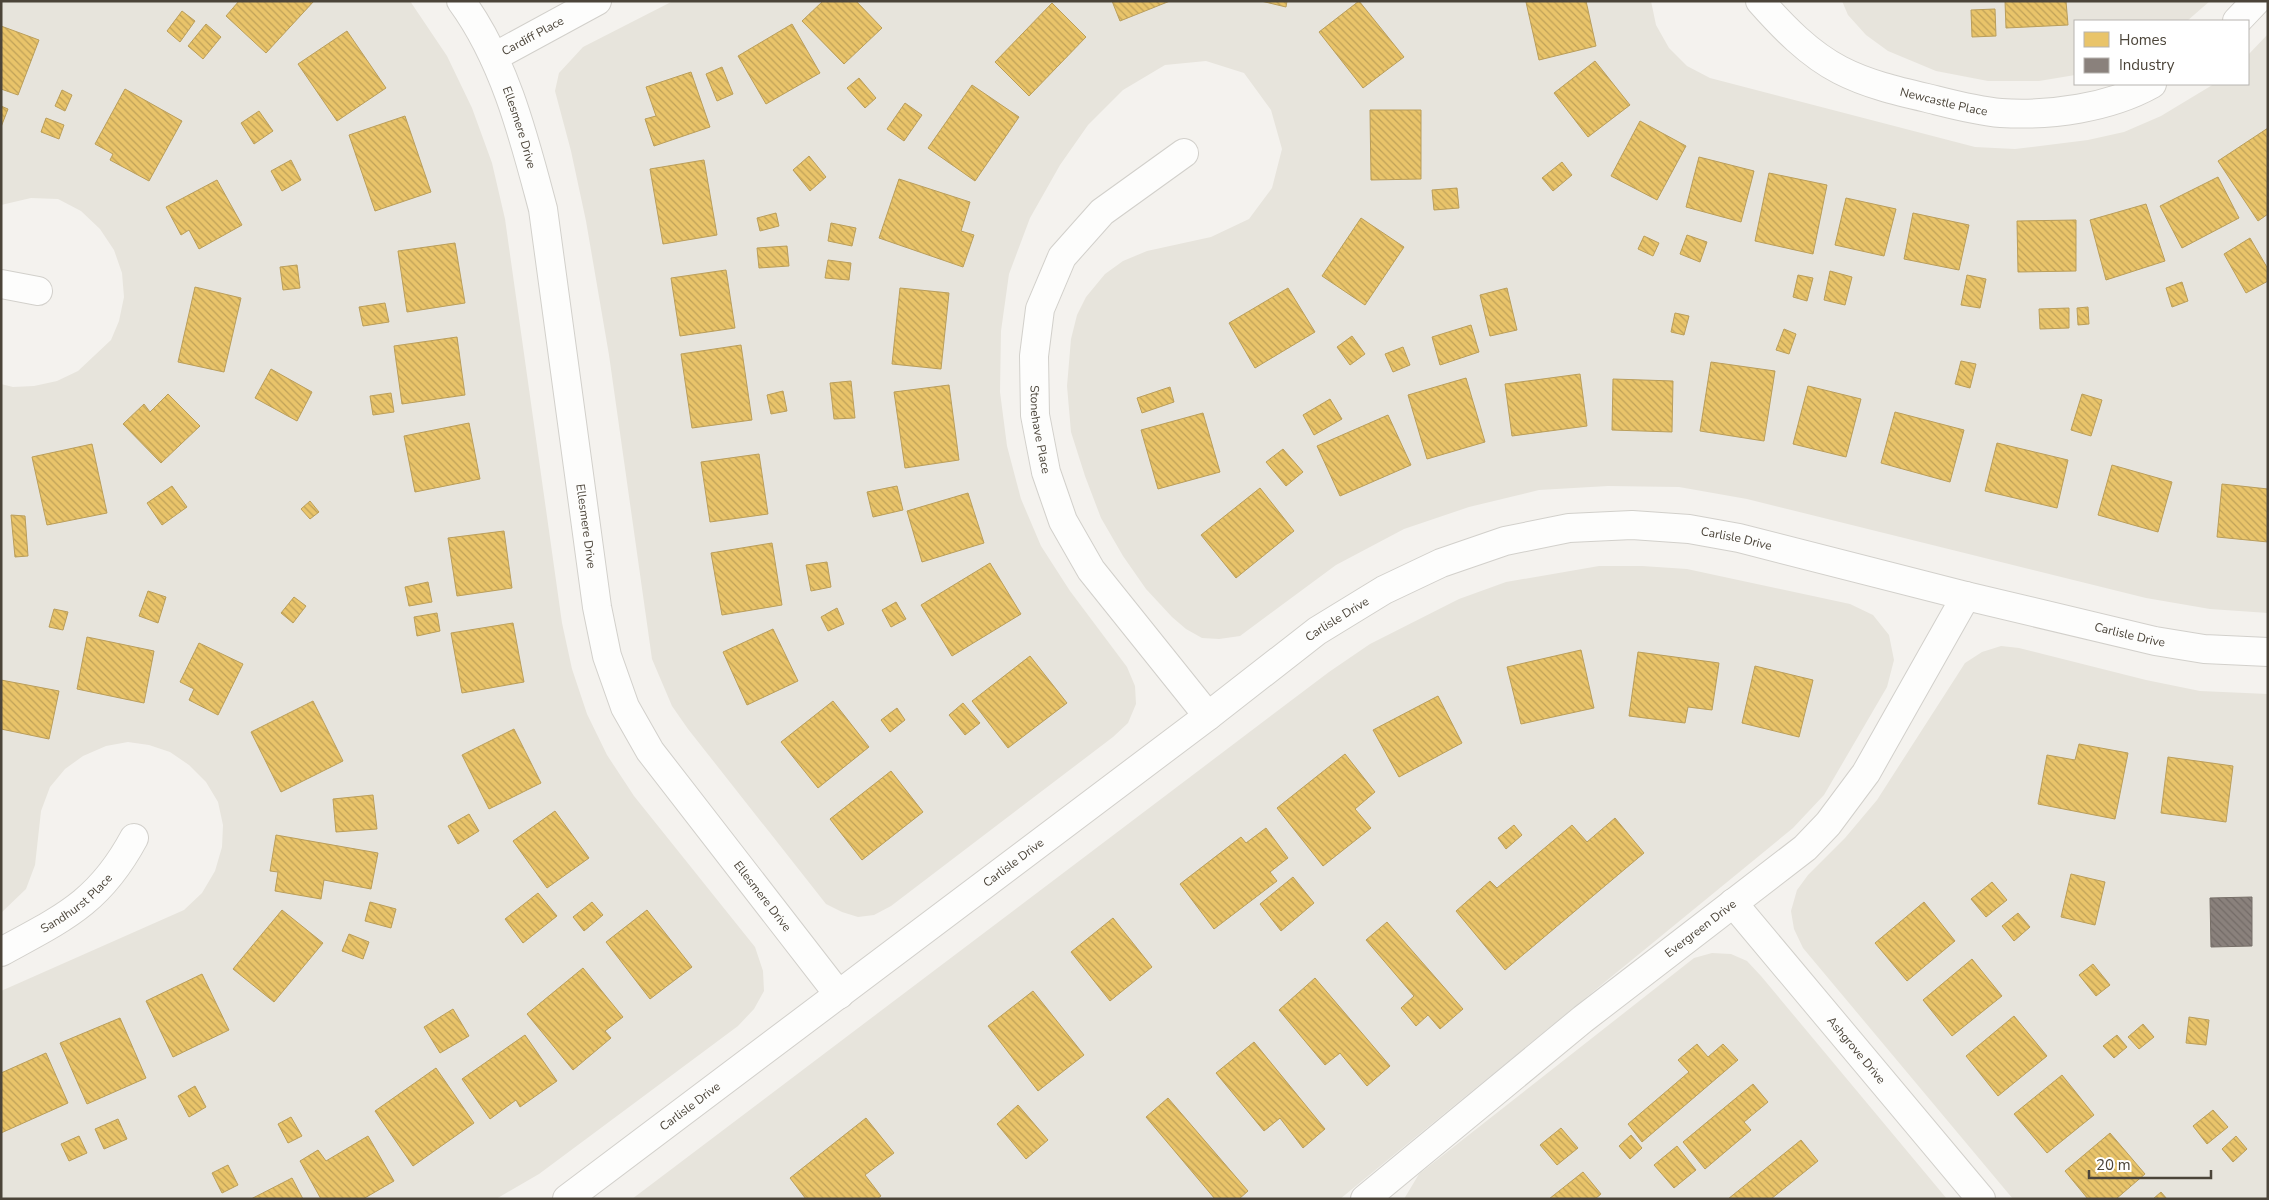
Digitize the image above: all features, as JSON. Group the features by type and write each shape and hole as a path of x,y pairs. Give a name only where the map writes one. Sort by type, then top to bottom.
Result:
{"street":[{"name":"Ellesmere Drive","path":"461,1 494,57 526,145 542,209 597,607 607,656 625,707 650,751 839,995"},
{"name":"Cardiff Place","path":"494,57 598,1"},
{"name":"Newcastle Place","path":"1760,1 1772,15 1818,57 1845,73 1858,79 1901,92 1972,109 2001,113 2089,107 2133,93 2150,85"},
{"path":"2237,20 2256,1"},
{"name":"Stonehave Place","path":"1184,152 1102,212 1062,258 1040,309 1034,356 1036,415 1046,472 1063,521 1086,562 1122,611 1208,716"},
{"path":"1,284 38,291"},
{"name":"Carlisle Drive","path":"567,1199 1208,716 1316,631 1384,590 1441,563 1504,541 1570,528 1632,525 1697,530 1739,538 1966,596 2155,641 2204,649 2268,652"},
{"name":"Evergreen Drive","path":"1365,1199 1583,1019 1805,848 1849,798 1866,773 1966,596"},
{"name":"Sandhurst Place","path":"1,952 64,918 83,904 103,886 121,862 134,838"},
{"name":"Ashgrove Drive","path":"1733,903 1980,1199"}],"shaded area":[{"path":"1,1 410,1 447,56 472,108 492,163 505,219 562,623 572,669 587,714 607,755 634,796 755,947 763,971 764,991 754,1009 738,1026 539,1174 496,1199 1,1199 1,991 184,910 202,893 215,871 222,847 223,825 218,802 206,782 189,765 170,752 149,745 128,742 106,746 83,756 65,769 50,787 41,811 35,865 26,889 1,913 1,384 13,387 34,386 57,381 78,371 111,340 119,321 124,297 122,273 114,250 100,229 81,211 58,199 31,198 1,205"},
{"path":"673,1 1651,1 1656,25 1669,48 1687,66 1710,78 1975,147 2015,149 2088,140 2124,132 2161,116 2212,85 2249,85 2249,54 2268,34 2268,613 2210,609 2146,598 1747,499 1679,487 1608,486 1539,490 1469,507 1404,529 1336,565 1240,636 1219,639 1202,638 1186,629 1172,617 1146,589 1123,556 1101,518 1071,432 1067,386 1071,339 1077,315 1086,297 1105,274 1123,261 1147,251 1211,237 1249,219 1272,188 1282,149 1271,110 1244,73 1206,61 1165,65 1123,90 1088,125 1060,165 1030,218 1009,274 1001,331 1000,392 1007,446 1021,499 1041,546 1070,591 1127,667 1135,686 1136,704 1128,723 1113,737 891,906 874,915 858,917 842,912 826,904 688,729 672,706 652,659 609,355 586,221 571,151 555,91 559,73 583,47"},
{"path":"1842,1 2210,1 2188,20 2074,20 2074,75 2039,81 1988,81 1936,71 1888,51 1866,35 1848,15"},
{"path":"1599,566 1687,569 1850,604 1873,615 1889,635 1894,660 1887,687 1824,795 1793,828 1340,1199 632,1199 1329,672 1370,644 1459,599 1506,582"},
{"path":"2001,646 2019,648 2146,680 2200,691 2268,694 2268,1199 2013,1199 1803,948 1794,929 1791,911 1797,890 1808,875 1845,838 1877,800 1965,663 1982,652"},
{"path":"1712,953 1731,954 1747,961 1947,1199 1404,1199 1419,1174 1694,958"}],"building: Homes":[{"path":"239,1 314,1 266,53 226,16"},
{"path":"823,1 856,1 882,28 844,64 802,21"},
{"path":"1112,1 1170,1 1120,21"},
{"path":"1261,1 1287,1 1286,7"},
{"path":"1359,1 1404,57 1363,88 1319,32"},
{"path":"1586,1 1596,46 1539,60 1526,2"},
{"path":"2005,1 2066,1 2068,25 2006,28"},
{"path":"1052,3 1086,37 1029,96 995,62"},
{"path":"1995,9 1996,36 1972,37 1971,10"},
{"path":"182,11 195,21 180,42 167,31"},
{"path":"206,24 221,37 203,59 188,46"},
{"path":"792,24 820,73 766,104 738,56"},
{"path":"1,26 39,40 18,95 1,89"},
{"path":"347,31 386,88 337,121 298,64"},
{"path":"1595,61 1630,105 1588,137 1554,93"},
{"path":"722,67 733,94 717,101 706,74"},
{"path":"691,72 710,127 654,146 645,119 656,116 646,87"},
{"path":"859,78 876,98 865,108 847,88"},
{"path":"972,85 1019,117 975,181 928,148"},
{"path":"125,89 182,121 149,181 110,160 113,154 95,144"},
{"path":"62,90 72,95 65,111 55,106"},
{"path":"905,103 922,115 904,141 887,129"},
{"path":"1,106 8,109 1,127"},
{"path":"1370,110 1421,110 1421,179 1371,180"},
{"path":"259,111 273,131 254,144 241,123"},
{"path":"405,116 431,192 375,211 349,135"},
{"path":"46,118 64,125 59,139 41,132"},
{"path":"1640,121 1686,146 1657,200 1611,176"},
{"path":"2268,128 2268,214 2258,221 2218,161"},
{"path":"809,156 826,177 810,191 793,170"},
{"path":"1699,157 1754,171 1741,222 1686,207"},
{"path":"291,160 301,180 282,191 271,171"},
{"path":"704,160 717,235 663,244 650,169"},
{"path":"1562,162 1572,175 1553,191 1542,178"},
{"path":"1769,173 1827,185 1813,254 1755,241"},
{"path":"2218,177 2239,218 2182,248 2160,206"},
{"path":"899,179 970,202 961,231 974,235 963,267 879,238"},
{"path":"217,180 242,225 199,249 189,230 181,235 166,207"},
{"path":"1457,188 1459,208 1434,210 1432,190"},
{"path":"1846,198 1896,209 1884,256 1835,245"},
{"path":"2146,204 2165,261 2106,280 2090,220"},
{"path":"776,213 779,226 760,231 757,218"},
{"path":"1913,213 1969,225 1959,270 1904,259"},
{"path":"1361,218 1404,247 1365,305 1322,276"},
{"path":"2076,220 2076,271 2018,272 2017,221"},
{"path":"831,223 856,228 852,246 828,241"},
{"path":"1687,235 1707,242 1700,262 1680,254"},
{"path":"1644,236 1659,243 1653,256 1638,249"},
{"path":"2250,238 2268,269 2268,281 2246,293 2224,254"},
{"path":"455,243 465,303 407,312 398,251"},
{"path":"787,246 789,266 759,268 757,248"},
{"path":"828,260 851,263 849,280 825,278"},
{"path":"297,265 300,288 283,290 280,267"},
{"path":"726,270 735,328 680,336 671,278"},
{"path":"1830,271 1852,277 1845,305 1824,300"},
{"path":"1798,275 1813,278 1807,301 1793,297"},
{"path":"1967,275 1986,279 1980,308 1961,305"},
{"path":"2182,282 2188,301 2172,307 2166,288"},
{"path":"195,287 241,298 224,372 178,362"},
{"path":"900,288 949,293 941,369 892,364"},
{"path":"1288,288 1315,332 1255,368 1229,323"},
{"path":"1507,288 1517,330 1490,336 1480,295"},
{"path":"385,303 389,322 363,326 359,307"},
{"path":"2088,307 2089,324 2078,325 2077,308"},
{"path":"2069,308 2069,328 2040,329 2039,309"},
{"path":"1675,313 1689,316 1684,335 1671,332"},
{"path":"1471,325 1479,352 1440,365 1432,337"},
{"path":"1784,329 1796,334 1789,354 1776,350"},
{"path":"1352,336 1365,354 1350,365 1337,347"},
{"path":"457,337 465,395 402,404 394,346"},
{"path":"741,345 752,420 692,428 681,354"},
{"path":"1403,347 1410,365 1393,372 1385,354"},
{"path":"1961,361 1976,364 1970,388 1955,384"},
{"path":"1711,362 1775,371 1764,441 1700,431"},
{"path":"271,369 312,392 297,421 255,398"},
{"path":"1580,374 1587,426 1512,436 1505,384"},
{"path":"1466,378 1485,442 1427,459 1408,395"},
{"path":"1613,379 1673,381 1672,432 1612,430"},
{"path":"851,381 855,418 834,419 830,383"},
{"path":"949,385 959,460 905,468 894,392"},
{"path":"1808,386 1861,399 1846,457 1793,444"},
{"path":"1170,387 1174,402 1142,413 1137,398"},
{"path":"783,391 787,411 771,414 767,395"},
{"path":"391,393 394,412 373,415 370,396"},
{"path":"168,394 200,426 161,463 123,424 144,404 150,412"},
{"path":"2082,394 2102,400 2091,436 2071,430"},
{"path":"1330,399 1342,419 1314,435 1303,415"},
{"path":"1895,412 1964,430 1950,482 1881,463"},
{"path":"1203,413 1220,472 1158,489 1141,430"},
{"path":"1388,415 1411,465 1340,496 1317,446"},
{"path":"469,423 480,479 415,492 404,436"},
{"path":"1997,443 2068,460 2057,508 1985,491"},
{"path":"92,444 107,513 47,525 32,457"},
{"path":"1283,449 1303,472 1286,486 1266,462"},
{"path":"759,454 768,514 710,522 701,462"},
{"path":"2112,465 2172,482 2158,532 2098,515"},
{"path":"2222,484 2268,489 2268,542 2217,537"},
{"path":"172,486 187,507 162,525 147,503"},
{"path":"897,486 903,510 873,517 867,492"},
{"path":"1260,488 1294,531 1236,578 1201,535"},
{"path":"968,493 984,543 922,562 907,511"},
{"path":"310,501 319,512 310,519 301,509"},
{"path":"11,515 25,516 28,556 15,557"},
{"path":"504,531 512,588 457,596 448,538"},
{"path":"772,543 782,605 722,615 711,553"},
{"path":"827,562 831,587 811,591 806,565"},
{"path":"990,563 1021,614 952,656 921,605"},
{"path":"428,582 432,602 409,606 405,587"},
{"path":"148,591 166,597 158,623 139,616"},
{"path":"294,597 306,606 293,623 281,613"},
{"path":"896,602 906,619 891,627 882,610"},
{"path":"837,608 844,624 828,631 821,617"},
{"path":"54,609 68,612 63,630 49,627"},
{"path":"437,613 440,631 417,636 414,617"},
{"path":"513,623 524,682 462,693 451,633"},
{"path":"773,629 798,681 747,705 723,652"},
{"path":"87,637 154,651 144,703 77,689"},
{"path":"199,643 243,664 218,715 189,700 194,689 180,682"},
{"path":"1581,650 1594,708 1521,724 1507,667"},
{"path":"1638,652 1719,663 1712,710 1688,707 1685,723 1629,716"},
{"path":"1030,656 1067,703 1008,748 972,701"},
{"path":"1755,666 1813,680 1799,737 1742,723"},
{"path":"1,680 59,691 49,739 1,729"},
{"path":"1438,696 1462,743 1399,777 1373,730"},
{"path":"313,701 343,761 281,792 251,732"},
{"path":"833,701 869,747 818,788 781,742"},
{"path":"963,703 980,723 965,735 949,715"},
{"path":"897,708 905,720 890,732 881,720"},
{"path":"514,729 541,783 489,809 462,755"},
{"path":"2079,744 2128,753 2115,819 2038,804 2047,755 2075,760"},
{"path":"1345,754 1375,792 1355,809 1371,828 1323,866 1277,808"},
{"path":"2168,757 2233,766 2226,822 2161,813"},
{"path":"891,771 923,812 862,860 830,819"},
{"path":"373,795 377,829 336,832 333,799"},
{"path":"555,811 589,858 547,888 513,841"},
{"path":"469,814 479,831 458,844 448,826"},
{"path":"1615,818 1644,853 1505,970 1456,911 1490,881 1497,888 1572,825 1587,842"},
{"path":"1514,825 1522,835 1506,849 1498,838"},
{"path":"1266,828 1288,858 1270,872 1277,881 1214,929 1180,884 1241,837 1246,843"},
{"path":"276,835 378,853 371,889 324,880 321,899 275,891 278,872 270,871"},
{"path":"2071,874 2105,882 2095,925 2061,917"},
{"path":"1293,877 1314,903 1281,931 1260,904"},
{"path":"1992,882 2007,900 1986,917 1971,899"},
{"path":"538,893 557,916 523,943 505,919"},
{"path":"370,902 396,909 391,928 365,921"},
{"path":"592,902 603,915 584,931 573,917"},
{"path":"1924,902 1955,941 1907,981 1875,943"},
{"path":"282,910 323,943 274,1002 233,969"},
{"path":"647,910 692,967 650,999 606,942"},
{"path":"2018,913 2030,927 2014,941 2002,926"},
{"path":"1113,918 1152,967 1110,1001 1071,952"},
{"path":"1387,922 1463,1009 1440,1029 1428,1015 1416,1026 1401,1008 1414,996 1366,940"},
{"path":"349,934 369,942 363,959 342,951"},
{"path":"1972,959 2002,996 1952,1036 1923,1000"},
{"path":"2093,964 2110,985 2096,996 2079,975"},
{"path":"583,968 623,1017 605,1031 611,1038 573,1070 527,1014"},
{"path":"202,974 229,1030 173,1057 146,1001"},
{"path":"1315,978 1390,1066 1367,1086 1340,1053 1325,1065 1279,1010"},
{"path":"1033,991 1084,1055 1038,1091 988,1026"},
{"path":"453,1009 469,1036 440,1053 424,1027"},
{"path":"2014,1016 2047,1056 1998,1096 1966,1056"},
{"path":"2189,1017 2209,1020 2206,1045 2186,1043"},
{"path":"120,1018 146,1078 87,1104 60,1043"},
{"path":"2143,1024 2154,1037 2139,1049 2128,1037"},
{"path":"525,1035 557,1081 520,1107 516,1100 490,1119 462,1079"},
{"path":"2117,1035 2127,1047 2114,1058 2103,1046"},
{"path":"1254,1042 1325,1129 1303,1148 1280,1118 1264,1131 1216,1073"},
{"path":"1697,1044 1708,1057 1723,1044 1738,1060 1642,1142 1628,1124 1689,1072 1678,1060"},
{"path":"46,1053 68,1103 1,1133 1,1073"},
{"path":"436,1068 474,1123 413,1166 375,1111"},
{"path":"2062,1075 2094,1115 2047,1153 2014,1114"},
{"path":"1753,1084 1768,1102 1744,1122 1751,1130 1705,1169 1683,1142"},
{"path":"195,1086 206,1107 189,1117 178,1096"},
{"path":"1168,1098 1248,1191 1239,1199 1215,1199 1146,1117"},
{"path":"1018,1105 1048,1140 1026,1159 997,1124"},
{"path":"2213,1110 2228,1127 2207,1144 2193,1126"},
{"path":"291,1117 302,1136 288,1143 278,1124"},
{"path":"866,1118 894,1153 865,1175 881,1196 877,1199 806,1199 790,1178"},
{"path":"118,1119 127,1139 104,1149 95,1129"},
{"path":"1561,1128 1578,1148 1557,1165 1540,1145"},
{"path":"2110,1133 2145,1174 2116,1199 2088,1199 2065,1171"},
{"path":"1631,1135 1642,1148 1630,1159 1619,1146"},
{"path":"79,1136 87,1153 69,1161 61,1144"},
{"path":"368,1136 394,1181 363,1199 321,1199 300,1161 318,1150 326,1161"},
{"path":"2236,1136 2247,1149 2233,1162 2222,1149"},
{"path":"1801,1140 1818,1161 1771,1199 1728,1199"},
{"path":"1677,1146 1696,1170 1674,1188 1654,1165"},
{"path":"228,1165 238,1185 222,1193 212,1173"},
{"path":"1583,1172 1601,1194 1595,1199 1549,1199"},
{"path":"292,1178 303,1199 251,1199"},
{"path":"2161,1192 2167,1199 2153,1199"}],"building: Industry":[{"path":"2252,897 2252,946 2211,947 2210,898"}]}
